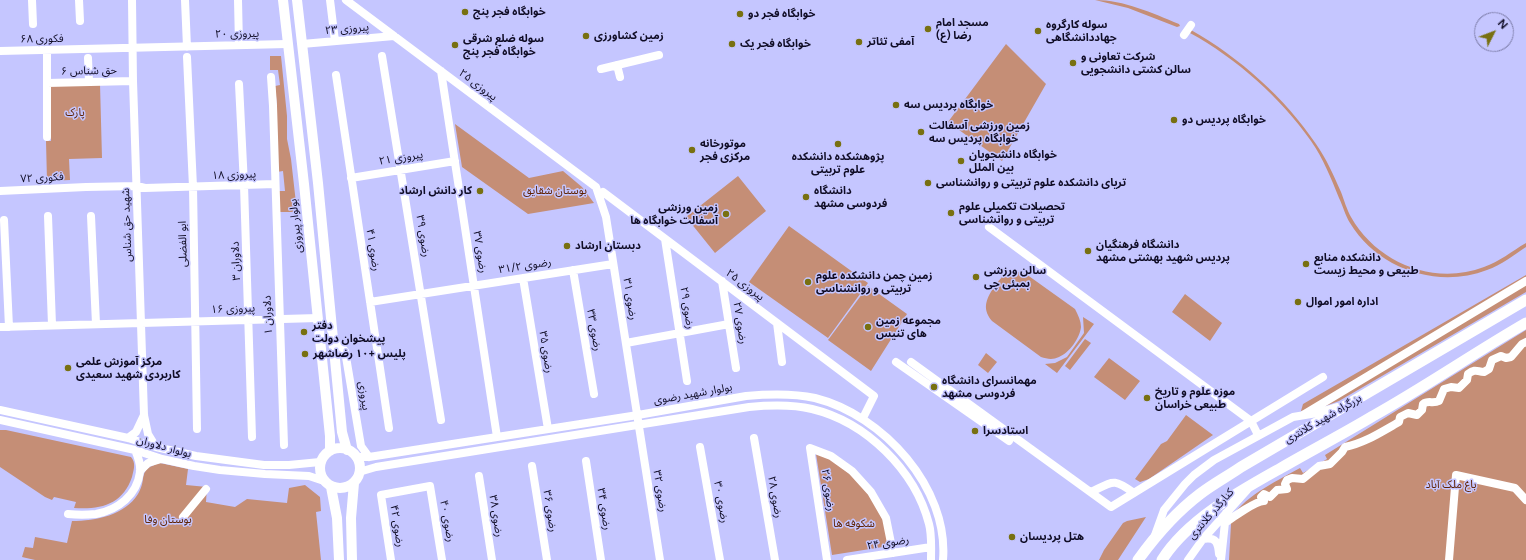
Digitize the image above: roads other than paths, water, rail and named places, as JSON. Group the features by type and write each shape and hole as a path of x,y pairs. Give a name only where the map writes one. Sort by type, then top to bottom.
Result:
{"highway":[{"name":"بزرگراه شهید کلانتری","path":"1138,560 1154,538 1171,519 1200,494 1241,466 1526,300"},
{"name":"بزرگراه شهید کلانتری","path":"1162,560 1167,552 1192,527 1215,507 1253,483 1374,416 1526,323"}],"main road":[{"name":"بولوار پیروزی","path":"283,0 318,318 330,436 330,450"},
{"path":"297,0 342,432 347,450"},
{"path":"287,44 302,44"},
{"path":"328,484 339,488 348,487 354,482 360,472 356,457 347,450 339,448 330,450 324,455 320,462 321,475 328,484 337,518 339,560"},
{"path":"352,560 351,518 354,482"}],"street":[{"path":"32,0 33,24"},
{"path":"79,0 80,21"},
{"name":"شهید حق شناس","path":"132,0 133,81 144,415 148,434 156,447"},
{"path":"185,0 187,47"},
{"path":"238,0 239,45"},
{"path":"330,0 336,41"},
{"name":"پیروزی ۲۵","path":"346,0 874,396 863,418"},
{"path":"1184,35 1191,24"},
{"name":"پیروزی ۲۳","path":"302,44 394,36"},
{"name":"پیروزی ۲۰","path":"133,48 287,44"},
{"name":"فکوری ۶۸","path":"0,51 133,48"},
{"path":"47,50 47,137"},
{"path":"602,69 659,55"},
{"name":"رضوی ۳۹","path":"382,56 442,420"},
{"name":"ابو الفضلی","path":"187,57 193,187 198,429"},
{"path":"88,58 89,82"},
{"path":"617,65 620,77"},
{"name":"رضوی ۳۷","path":"441,71 497,437"},
{"name":"رضوی ۴۱","path":"336,75 389,428"},
{"name":"دلاوران ۱","path":"271,78 284,445"},
{"name":"حق شناس ۶","path":"47,83 133,81"},
{"name":"دلاوران ۳","path":"239,84 249,320 252,437"},
{"name":"پیروزی ۲۱","path":"351,178 455,161"},
{"name":"پیروزی ۱۸","path":"137,186 145,188 275,184"},
{"name":"فکوری ۷۲","path":"0,191 137,186"},
{"name":"رضوی ۳۱","path":"599,190 606,217 638,415"},
{"path":"48,216 52,326"},
{"path":"0,327 96,324 91,216"},
{"path":"4,220 9,327"},
{"path":"989,227 1251,421 1258,435"},
{"name":"رضوی ۲۹","path":"665,239 687,381"},
{"name":"رضوی ۳۱/۲","path":"370,302 613,264"},
{"name":"رضوی ۳۳","path":"573,270 594,394"},
{"name":"رضوی ۳۵","path":"523,278 548,429"},
{"path":"1303,415 1526,281"},
{"name":"رضوی ۲۷","path":"722,282 736,368"},
{"name":"پیروزی ۱۶","path":"96,324 318,318"},
{"path":"777,322 782,362"},
{"path":"626,343 729,324"},
{"name":"پیروزی","path":"333,341 340,345 345,352 360,446 369,457"},
{"path":"1225,523 1242,513 1248,507 1263,501 1261,497 1264,494 1270,497 1277,490 1287,489 1285,484 1287,480 1292,478 1303,479 1319,466 1330,464 1345,447 1366,440 1399,422 1400,417 1408,413 1418,415 1422,410 1422,404 1426,401 1439,401 1444,389 1451,387 1459,388 1467,380 1468,374 1477,370 1484,372 1489,369 1492,360 1501,356 1506,358 1511,357 1522,344 1526,342"},
{"path":"896,362 1009,441"},
{"path":"911,362 1112,507 1323,377"},
{"name":"بولوار شهید رضوی","path":"356,457 369,457 638,415 746,396 790,394 816,398 863,418 888,438 909,461 923,482 934,503 940,522 943,541 943,560"},
{"path":"1154,538 1164,510 1194,475 1214,460 1293,417 1317,413 1351,402"},
{"name":"بولوار شهید رضوی","path":"360,472 376,467 765,405 789,405 835,417 857,428 880,446 901,468 913,487 929,524 931,560"},
{"name":"بولوار دلاوران","path":"0,410 128,438 156,447 196,456 264,465 289,465 320,462"},
{"path":"128,438 136,432 144,415"},
{"name":"رضوی ۳۲","path":"638,415 660,560"},
{"name":"بولوار دلاوران","path":"0,420 135,450 162,459 220,470 309,476 328,484"},
{"name":"رضوی ۲۸","path":"754,438 775,560"},
{"name":"رضوی ۳۰","path":"700,447 720,560"},
{"name":"رضوی ۲۶","path":"827,560 810,448 832,456 852,471 871,492 886,518 893,553"},
{"path":"68,514 96,514 120,505 132,493 138,480 140,471 139,461 135,450"},
{"path":"140,471 148,463 162,459"},
{"name":"رضوی ۳۴","path":"586,461 602,560"},
{"name":"رضوی ۳۶","path":"532,466 547,560"},
{"path":"1449,560 1456,475 1515,488 1526,500"},
{"name":"رضوی ۳۸","path":"479,476 492,560"},
{"path":"1091,492 1113,482 1120,483 1134,493"},
{"name":"کنارگذر کلانتری","path":"1188,560 1203,539 1253,483"},
{"name":"رضوی ۴۲","path":"391,560 381,495 430,486"},
{"name":"رضوی ۴۰","path":"430,486 442,560"},
{"path":"183,518 206,489"},
{"path":"1220,560 1226,513"},
{"path":"1203,539 1208,538 1214,540 1218,544 1220,560"},
{"name":"رضوی ۲۴","path":"847,560 931,547"}],"place":[{"name":"خوابگاه فجر پنج","path":"465,12"},
{"name":"خوابگاه فجر دو","path":"740,14"},
{"name":"مسجد امام رضا (ع)","path":"928,29"},
{"name":"سوله کارگروه جهاددانشگاهی","path":"1038,31"},
{"name":"زمین کشاورزی","path":"586,36"},
{"name":"آمفی تئاتر","path":"859,42"},
{"name":"خوابگاه فجر یک","path":"732,44"},
{"name":"سوله ضلع شرقی خوابگاه فجر پنج","path":"455,45"},
{"name":"شرکت تعاونی و سالن کشتی دانشجویی","path":"1073,63"},
{"name":"خوابگاه پردیس سه","path":"896,105"},
{"name":"خوابگاه پردیس دو","path":"1174,120"},
{"name":"زمین ورزشی آسفالت خوابگاه پردیس سه","path":"921,132"},
{"name":"پژوهشکده دانشکده علوم تربیتی","path":"838,144"},
{"name":"موتورخانه مرکزی فجر","path":"692,150"},
{"name":"خوابگاه دانشجویان بین الملل","path":"961,161"},
{"name":"تریای دانشکده علوم تربیتی و روانشناسی","path":"928,183"},
{"name":"کار دانش ارشاد","path":"480,191"},
{"name":"دانشگاه فردوسی مشهد","path":"806,197"},
{"name":"تحصیلات تکمیلی علوم تربیتی و روانشناسی","path":"951,213"},
{"name":"زمین ورزشی آسفالت خوابگاه ها","path":"726,214"},
{"name":"دبستان ارشاد","path":"567,246"},
{"name":"دانشگاه فرهنگیان پردیس شهید بهشتی مشهد","path":"1088,251"},
{"name":"دانشکده منابع طبیعی و محیط زیست","path":"1306,264"},
{"name":"سالن ورزشی بمبئی چی","path":"976,277"},
{"name":"زمین چمن دانشکده علوم تربیتی و روانشناسی","path":"808,282"},
{"name":"اداره امور اموال","path":"1298,302"},
{"name":"مجموعه زمین های تنیس","path":"868,327"},
{"name":"دفتر پیشخوان دولت","path":"304,332"},
{"name":"پلیس +۱۰ رضاشهر","path":"305,354"},
{"name":"مرکز آموزش علمی کاربردی شهید سعیدی","path":"68,368"},
{"name":"مهمانسرای دانشگاه فردوسی مشهد","path":"934,387"},
{"name":"موزه علوم و تاریخ طبیعی خراسان","path":"1147,398"},
{"name":"استادسرا","path":"975,431"},
{"name":"هتل پردیسان","path":"1012,537"}],"park label":[{"name":"پارک","path":"75,113"},
{"name":"بوستان شقایق","path":"555,191"},
{"name":"باغ ملک آباد","path":"1451,485"},
{"name":"بوستان وفا","path":"168,520"},
{"name":"شکوفه ها","path":"854,524"}]}
